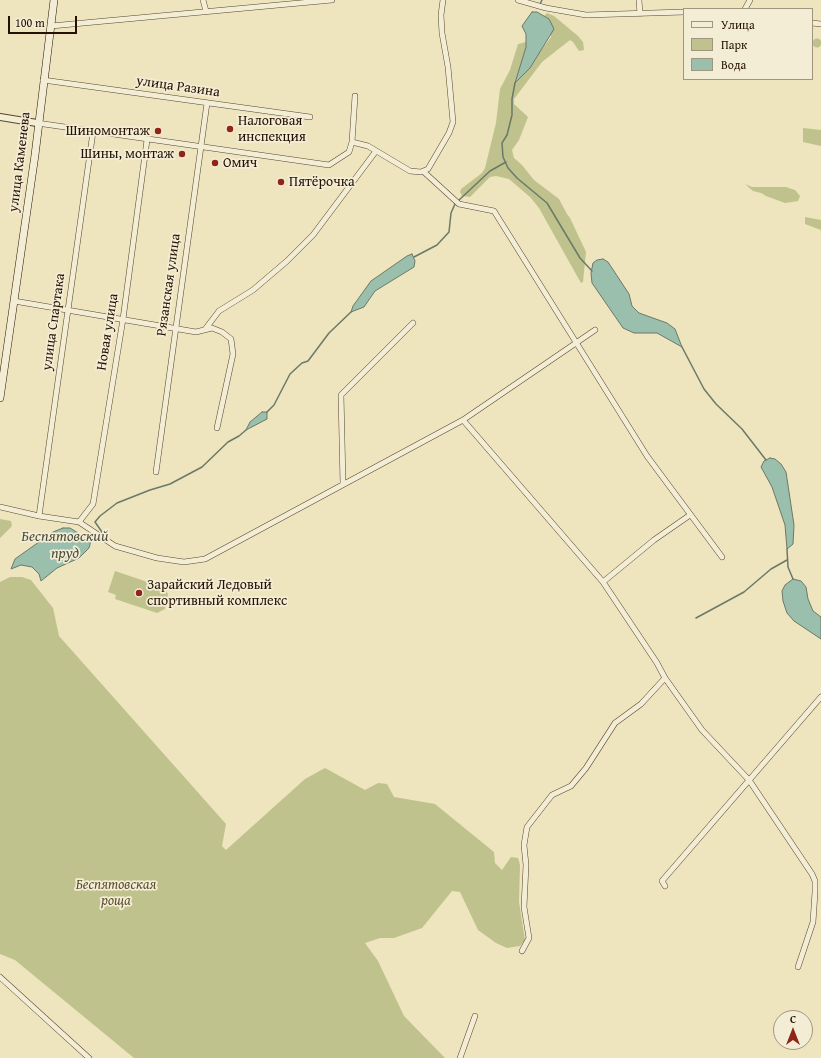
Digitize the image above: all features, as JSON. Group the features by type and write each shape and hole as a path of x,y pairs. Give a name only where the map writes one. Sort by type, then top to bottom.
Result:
{"main road":[{"name":"улица Каменева","path":"0,398 35,151 54,0"}],"street":[{"path":"204,0 206,11"},
{"path":"51,26 332,0"},
{"path":"424,172 428,169 449,133 453,122 448,66 442,33 441,15 443,0"},
{"path":"518,0 546,8 586,15 683,12"},
{"path":"639,0 640,14"},
{"name":"улица Разина","path":"43,80 310,117"},
{"path":"0,117 147,140 329,165 349,152 352,142 355,96"},
{"name":"Рязанская улица","path":"156,472 207,103"},
{"name":"улица Спартака","path":"39,516 93,132"},
{"name":"Новая улица","path":"79,522 93,504 123,319 147,140"},
{"path":"352,142 359,143 376,151 410,171 424,172 459,204 494,211 564,319 577,343 643,449 722,557"},
{"path":"14,301 196,332 206,328 219,311 254,290 313,235 376,151"},
{"path":"343,484 341,395 414,323"},
{"path":"206,328 222,332 231,339 232,354 217,428"},
{"path":"0,507 39,516 79,522 115,546 158,558 184,562 205,559 463,420 595,330"},
{"path":"463,420 603,582 657,663 665,678 702,730 750,780 812,874 815,881 813,922 798,967"},
{"path":"603,582 654,540 690,515"},
{"path":"522,951 529,938 524,907 526,865 524,845 527,827 552,795 571,786 586,768 615,723 640,704 665,678"},
{"path":"665,886 662,881 821,697"},
{"path":"0,978 89,1058"},
{"path":"460,1058 475,1016"}],"green space":[{"path":"547,13 554,16 578,36 583,42 584,50 579,51 570,40 542,62 514,99 514,104 528,117 519,140 512,150 514,158 522,165 534,180 559,199 570,218 586,252 583,282 581,283 539,208 530,197 509,179 496,176 490,177 470,197 462,196 460,192 461,189 482,173 485,168 496,123 500,89 510,70 518,44 526,42 526,47 516,82 530,68 551,37 549,19 544,16"},
{"path":"817,38 821,41 821,45 817,48 813,45 813,41"},
{"path":"803,128 821,130 821,146 803,142"},
{"path":"745,184 752,187 786,187 795,190 800,196 798,201 785,203 753,191"},
{"path":"805,217 821,220 821,230 805,224"},
{"path":"0,519 11,521 12,526 0,538"},
{"name":"Зарайский Ледовый спортивный комплекс","path":"115,571 165,588 168,594 165,609 157,613 115,599 116,595 108,592"},
{"name":"Беспятовская роща","path":"10,577 22,577 31,580 53,608 59,636 226,824 222,846 226,850 305,779 325,768 365,790 378,783 387,784 394,797 435,804 494,852 495,863 502,870 511,857 518,858 520,865 519,902 525,940 520,946 507,948 496,943 478,930 460,892 452,891 422,928 394,938 380,938 365,943 378,961 404,1016 445,1058 134,1058 15,960 0,954 0,582"}],"water":[{"path":"532,12 537,12 549,19 554,29 530,68 515,83 526,47 526,34 522,26"},
{"path":"412,254 415,261 414,267 375,291 364,307 351,312 353,306 371,281"},
{"path":"603,259 608,262 629,294 632,306 639,313 667,323 675,329 682,347 657,333 634,333 623,328 592,283 591,273 593,263 597,260"},
{"path":"262,412 267,412 267,419 246,430 250,422"},
{"path":"770,458 775,459 781,464 786,472 794,525 793,544 787,549 785,525 772,487 761,467 764,461"},
{"name":"Беспятовский пруд","path":"63,528 70,528 91,541 89,548 79,558 57,568 41,581 39,574 32,567 21,565 11,569 15,559 53,532"},
{"path":"793,579 801,581 806,587 808,599 813,611 821,617 821,639 794,621 787,613 783,601 782,591 785,585"}],"waterway":[{"path":"540,4 542,0"},
{"path":"515,83 512,99 512,115 507,135 502,143 503,157 508,168 517,178 547,203 580,258 592,271"},
{"path":"458,201 490,171 506,162"},
{"path":"414,257 437,245 449,232 451,213 455,204"},
{"path":"267,412 274,405 290,374 302,363 308,361 329,333 351,312"},
{"path":"682,347 704,389 716,404 742,429 766,460"},
{"path":"101,535 102,532 95,522 100,516 117,503 170,484 202,467 228,442 246,430"},
{"path":"91,541 98,537"},
{"path":"787,549 788,567 793,579"},
{"path":"696,618 744,592 771,569 787,560"}],"place":[{"name":"Налоговая инспекция","path":"230,129"},
{"name":"Шиномонтаж","path":"158,131"},
{"name":"Шины, монтаж","path":"182,154"},
{"name":"Омич","path":"215,163"},
{"name":"Пятёрочка","path":"281,182"},
{"name":"Зарайский Ледовый спортивный комплекс","path":"139,593"}]}
